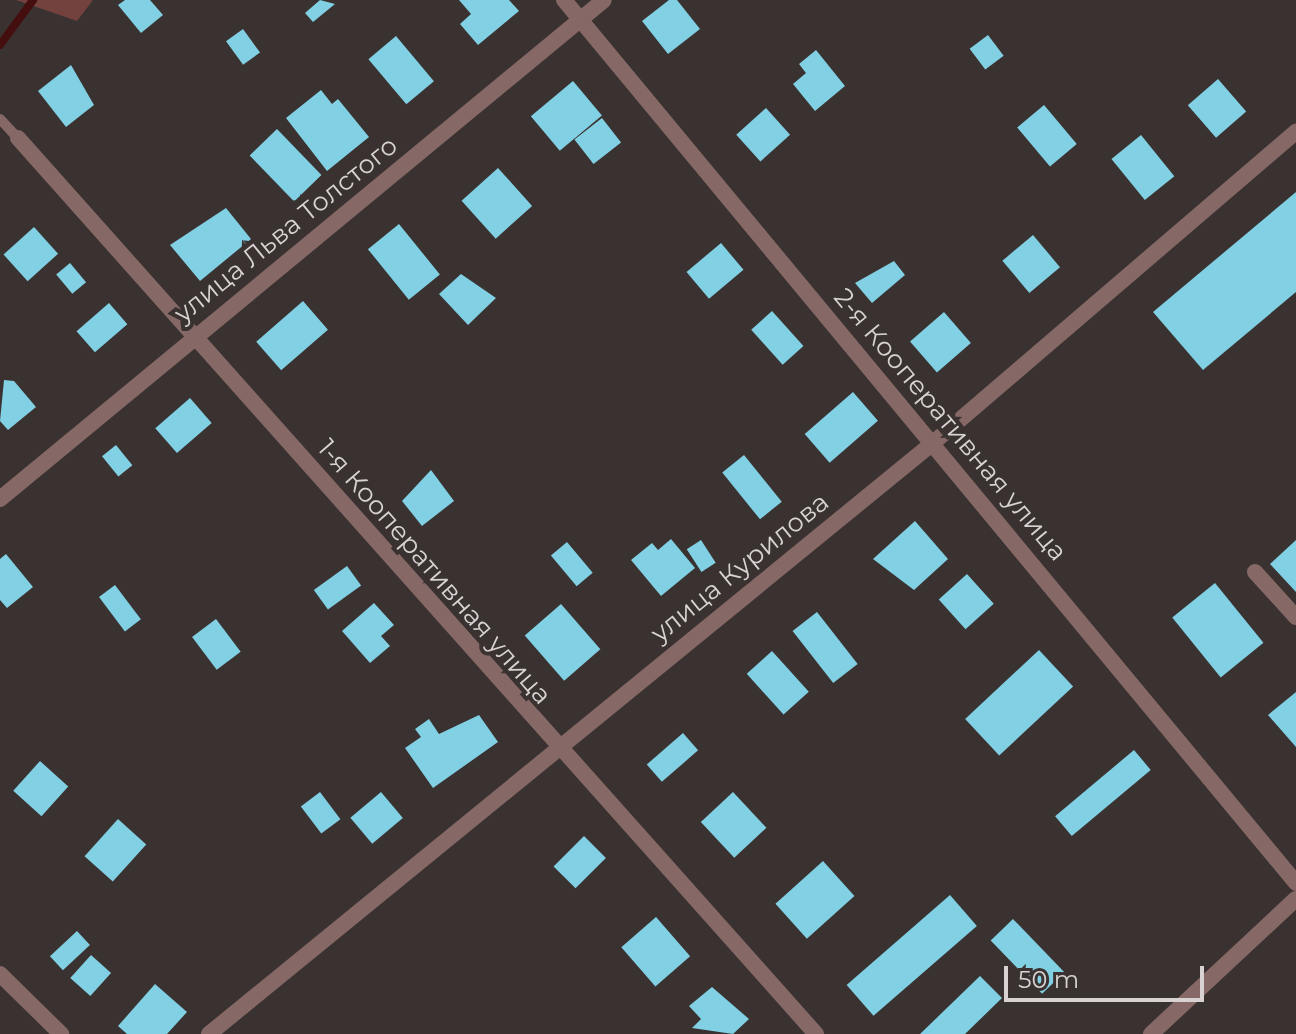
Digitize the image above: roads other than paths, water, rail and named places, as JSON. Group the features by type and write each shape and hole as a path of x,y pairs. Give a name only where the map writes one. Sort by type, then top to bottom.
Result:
{"street":[{"name":"2-я Кооперативная улица","path":"564,0 934,442 1296,883"},
{"name":"улица Льва Толстого","path":"0,499 604,0"},
{"name":"улица Курилова","path":"209,1034 556,747 934,442 1296,132"},
{"name":"1-я Кооперативная улица","path":"18,138 556,747 816,1034"},
{"path":"1255,572 1296,617"},
{"path":"1151,1034 1296,899"},
{"path":"0,974 61,1034"}],"lane":[{"path":"0,119 18,138"}],"waterway":[{"path":"0,45 33,0"}]}
